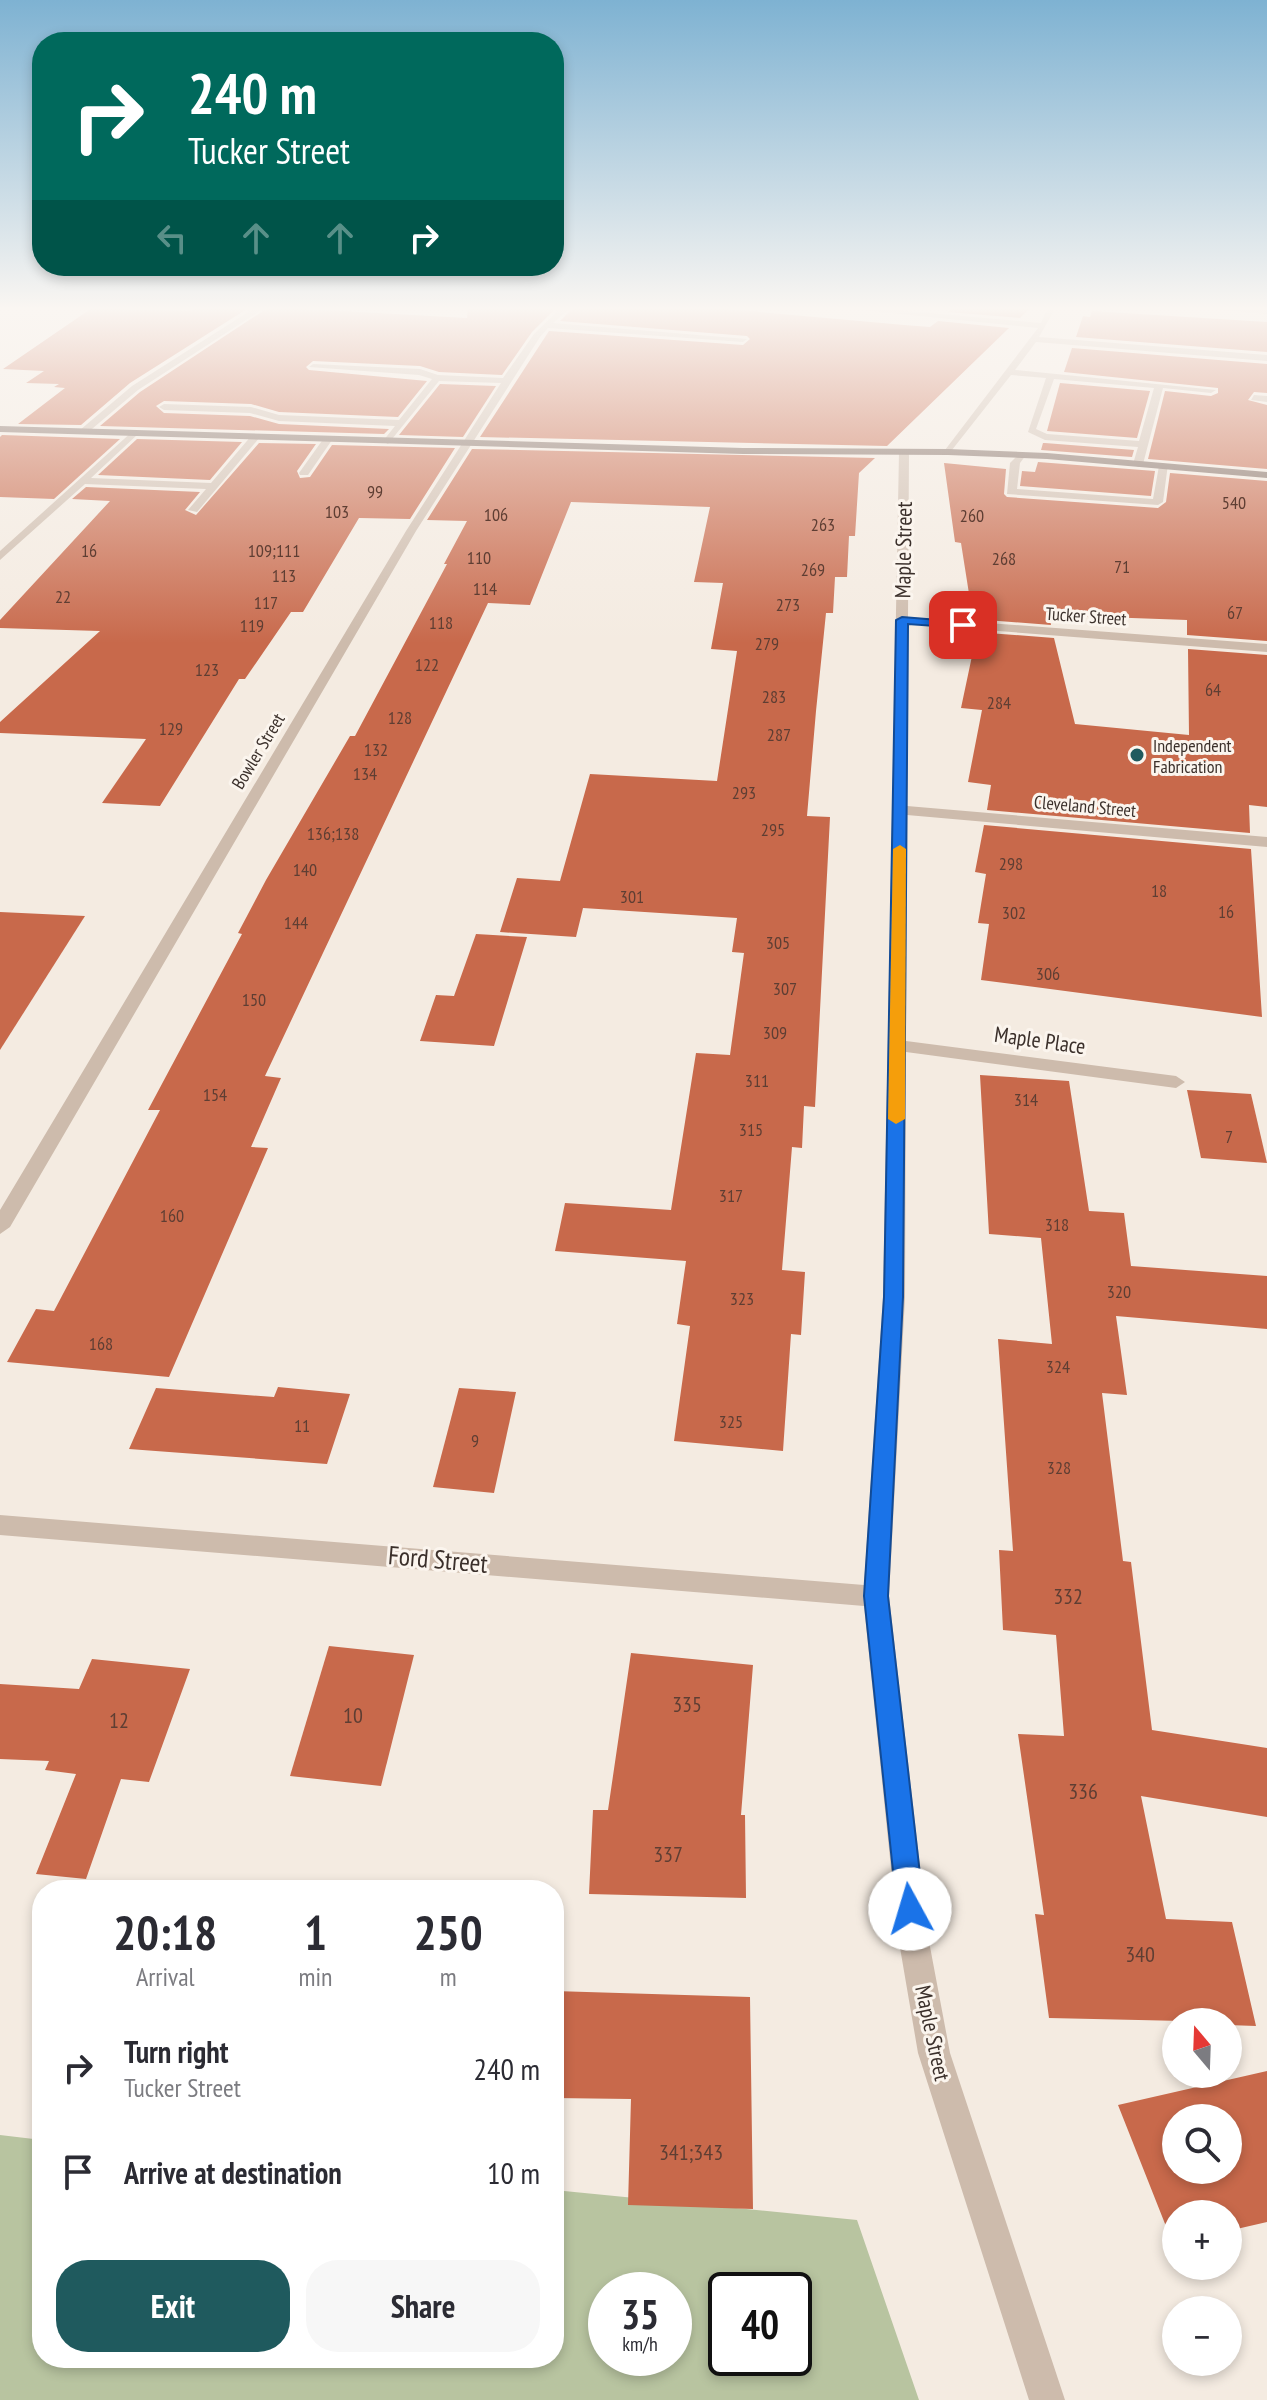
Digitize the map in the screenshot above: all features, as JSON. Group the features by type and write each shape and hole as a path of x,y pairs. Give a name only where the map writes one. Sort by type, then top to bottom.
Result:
{"main road":[{"path":"0,429 327,440 948,452 1267,475"}],"street":[{"path":"83,432 98,419"},
{"path":"303,419 399,423"},
{"path":"388,441 402,419"},
{"name":"Bowler Street","path":"0,1227 411,531 484,419"},
{"path":"948,452 973,419"},
{"path":"1035,419 1031,430 1045,437 1142,444"},
{"path":"1138,464 1149,419"},
{"path":"0,557 134,433"},
{"path":"193,510 255,437"},
{"path":"304,473 327,440"},
{"name":"Maple Street","path":"904,453 894,1297 876,1596 913,1936 934,2053 1047,2400"},
{"path":"1021,455 1015,463 1011,492 1158,502 1164,466"},
{"path":"83,481 214,486"},
{"name":"Tucker Street","path":"902,620 1267,648"},
{"name":"Cleveland Street","path":"900,810 1267,842"},
{"name":"Maple Place","path":"897,1045 1176,1082"},
{"name":"Ford Street","path":"0,1525 876,1596"}],"green space":[{"path":"0,2135 32,2139 32,2368 564,2368 564,2191 857,2220 919,2400 0,2400"}],"building":[{"path":"25,419 88,419 81,425 18,424"},
{"path":"108,419 261,419 279,424 389,429 384,434 100,426"},
{"path":"412,419 475,419 463,437 399,435"},
{"path":"492,419 915,419 887,446 480,437"},
{"path":"1050,419 1142,419 1137,438 1047,431"},
{"path":"1158,419 1267,419 1267,469 1148,459"},
{"path":"2,435 120,439 54,499 0,497"},
{"path":"137,439 242,442 210,480 98,475"},
{"path":"259,443 316,444 297,471 300,478 310,477 332,445 455,448 410,519 359,518 303,612 291,612 245,679 239,679 160,806 102,803 146,739 0,733 0,722 100,631 0,628 0,620 110,501 72,499 86,487 200,492 185,510 196,515"},
{"path":"1043,443 1134,450 1132,457 1041,450"},
{"path":"472,449 875,458 859,473 855,536 849,536 847,577 835,577 833,613 826,613 816,711 807,816 830,817 815,1107 804,1106 802,1148 792,1147 782,1270 805,1272 801,1335 791,1334 783,1451 674,1441 690,1326 677,1324 686,1261 555,1251 565,1203 671,1210 696,1053 730,1055 744,953 732,952 737,918 583,908 576,937 500,932 517,878 560,881 590,774 717,781 737,651 711,649 723,583 694,582 710,507 571,502 530,605 488,603 265,1076 281,1078 251,1147 268,1148 169,1377 7,1362 36,1309 54,1311 160,1110 148,1110 242,934 238,933 350,736 355,736 447,564 444,564 467,521 427,520"},
{"path":"1038,462 1155,471 1151,496 1020,486 1022,471 1035,472"},
{"path":"944,463 1006,469 1004,494 1007,497 1158,508 1166,502 1170,473 1267,481 1267,641 1187,635 1187,620 1049,615 1051,625 973,619 961,543 955,542"},
{"path":"975,632 1054,638 1075,724 1189,735 1188,649 1267,655 1267,807 1249,805 1250,833 987,810 991,785 968,782 982,710 961,708 972,656 978,656"},
{"path":"984,825 1251,849 1262,1017 981,980 989,924 978,923 986,874 975,872"},
{"path":"0,912 85,916 0,1050"},
{"path":"476,934 527,937 494,1046 420,1041 436,995 454,996"},
{"path":"980,1075 1069,1081 1089,1211 1124,1213 1131,1266 1267,1276 1267,1329 1116,1316 1127,1395 1102,1393 1123,1561 1131,1562 1152,1730 1267,1748 1267,1817 1141,1796 1166,1919 1232,1922 1256,2026 1242,2026 1242,2008 1162,2008 1162,2021 1049,2018 1035,1914 1044,1915 1018,1734 1064,1736 1056,1635 1003,1630 999,1550 1013,1551 998,1339 1052,1344 1041,1238 989,1234"},
{"path":"1187,1090 1251,1094 1267,1163 1201,1158"},
{"path":"278,1387 350,1394 327,1464 129,1449 156,1388 274,1397"},
{"path":"459,1388 516,1392 494,1493 433,1487"},
{"path":"329,1646 414,1655 381,1786 290,1776"},
{"path":"631,1653 753,1665 741,1815 745,1815 746,1898 589,1894 593,1810 608,1810"},
{"path":"92,1659 190,1669 149,1782 121,1779 86,1879 36,1874 76,1774 45,1770 49,1761 0,1759 0,1684 79,1689"},
{"path":"564,1991 750,1997 753,2209 628,2205 631,2099 564,2098"},
{"path":"1267,2071 1267,2222 1242,2228 1242,2200 1162,2200 1162,2216 1118,2105 1192,2088 1242,2088 1242,2077"}],"slow traffic":[{"path":"896,1119 900,849"}],"place":[{"name":"Independent Fabrication","path":"1137,755"}],"route":[{"path":"910,1909 876,1596 894,1297 902,620 963,625"}]}
